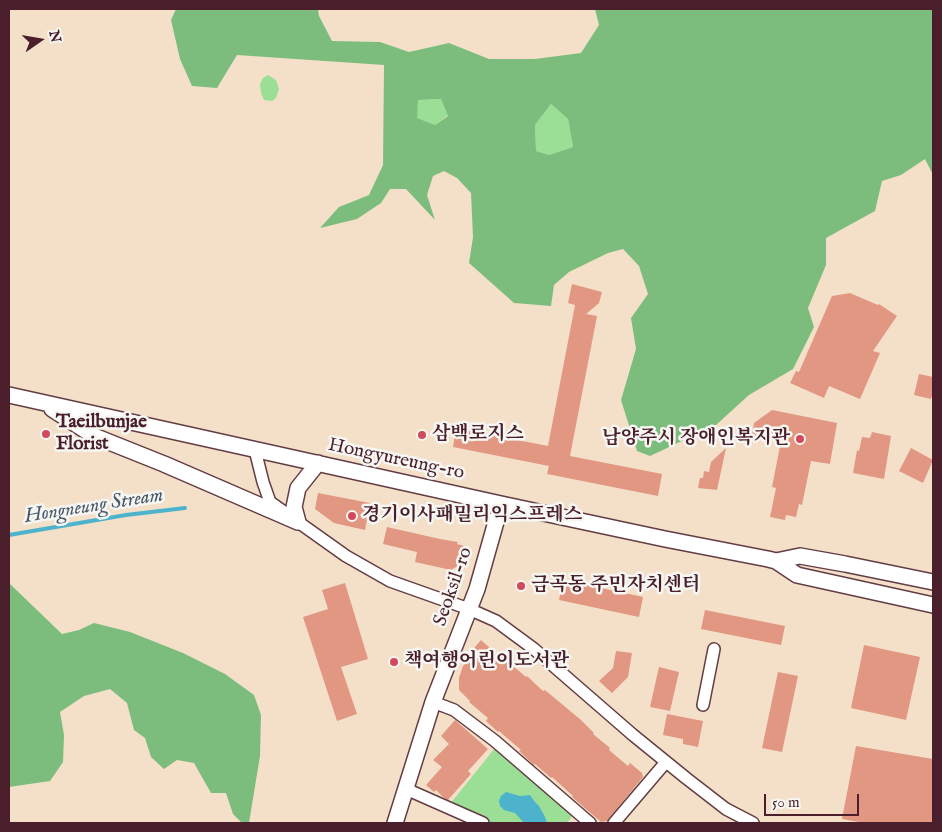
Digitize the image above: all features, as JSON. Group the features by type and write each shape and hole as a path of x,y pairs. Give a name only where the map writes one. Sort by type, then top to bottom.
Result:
{"street":[{"name":"Hongyureung-ro","path":"9,395 500,504 776,561 797,575 933,605"},
{"path":"42,402 94,436 298,522"},
{"path":"255,450 270,502 346,556 390,581 469,609 496,621 534,649 666,762 726,808 753,823"},
{"path":"298,522 294,507 298,488 318,464"},
{"name":"Seoksil-ro","path":"395,823 434,702 477,589 500,504"},
{"name":"Hongyureung-ro","path":"776,561 800,556 933,582"},
{"path":"703,704 714,649"},
{"path":"434,702 454,710 495,741 590,823"},
{"path":"614,823 666,762"},
{"path":"406,789 484,823"}],"green space":[{"path":"176,9 318,9 319,16 332,41 380,42 409,52 449,43 489,59 535,59 581,53 599,25 595,9 933,9 933,175 925,159 901,175 882,181 875,211 826,238 826,265 808,308 814,327 793,369 749,395 716,425 650,456 637,451 621,400 636,349 631,318 648,294 639,266 623,249 608,253 569,272 554,285 551,306 514,303 469,263 473,237 471,193 457,178 444,171 433,176 427,195 435,220 406,189 390,189 381,203 357,219 320,228 339,207 369,195 383,165 384,65 237,55 217,88 192,86 180,59 171,20","holes":["441,99 448,116 435,125 417,118 418,100","551,104 568,119 573,147 549,155 536,151 535,125"]},
{"path":"268,75 276,80 279,89 276,98 272,101 264,100 261,93 260,84 263,78"},
{"path":"441,99 448,115 435,125 416,118 418,100"},
{"path":"551,104 568,119 573,147 549,155 536,151 535,125"},
{"path":"9,583 62,634 79,630 94,623 130,632 183,653 225,674 254,695 261,715 260,756 249,823 242,823 233,814 226,793 211,793 194,763 177,760 164,769 151,757 145,738 134,730 127,703 110,689 84,696 60,712 64,735 63,762 50,781 9,787"},
{"path":"495,748 573,815 567,823 491,823 450,804"}],"water":[{"path":"506,792 520,796 530,795 539,806 547,823 524,823 515,813 504,810 500,806 499,801"}],"building":[{"path":"572,284 602,292 599,303 586,314 597,316 570,456 662,474 658,496 547,474 549,466 453,447 456,428 548,446 575,305 568,303"},
{"path":"850,293 879,304 897,316 873,351 880,353 860,399 829,386 824,398 790,383 796,371 799,372 832,296"},
{"path":"919,374 933,377 931,399 914,395"},
{"name":"남양주시 장애인복지관","path":"772,410 837,423 830,464 811,461 802,505 799,504 796,517 786,515 785,520 770,517 776,488 772,487 781,441 752,436 754,423"},
{"path":"872,432 891,436 884,479 853,473 857,450 859,451 862,437 870,438"},
{"path":"726,448 717,490 698,488 704,471 709,472 711,462"},
{"path":"911,448 933,460 923,483 899,471"},
{"path":"318,493 370,503 365,530 334,523 315,509"},
{"path":"387,527 458,542 457,544 464,546 461,564 451,570 415,562 417,552 383,544"},
{"path":"563,580 643,597 639,617 559,600"},
{"path":"345,583 368,659 341,667 357,714 337,721 303,617 328,609 322,590"},
{"path":"705,610 785,626 781,645 701,629"},
{"path":"481,640 503,660 505,659 581,720 593,734 610,748 609,750 628,766 630,763 642,773 643,777 607,821 601,822 552,777 534,765 519,751 521,750 486,721 488,718 469,702 459,690 459,678 463,666 471,656 469,654"},
{"path":"864,645 920,657 906,720 851,708"},
{"path":"616,651 632,653 628,677 612,693 599,681 613,668"},
{"path":"659,667 679,672 670,711 650,707"},
{"path":"778,672 798,676 782,752 762,748"},
{"path":"667,714 703,721 698,747 683,744 683,739 663,735"},
{"path":"455,720 488,749 468,771 471,774 448,800 436,790 434,792 426,785 442,767 433,760 449,744 441,736"},
{"path":"856,746 933,759 933,823 864,823 842,819"}],"waterway":[{"name":"Hongneung Stream","path":"9,535 126,515 185,508"}],"place":[{"name":"Taeilbunjae Florist","path":"46,434"},
{"name":"삼백로지스","path":"422,435"},
{"name":"남양주시 장애인복지관","path":"800,439"},
{"name":"경기이사패밀리익스프레스","path":"352,516"},
{"name":"금곡동 주민자치센터","path":"521,586"},
{"name":"책여행어린이도서관","path":"394,662"}]}
